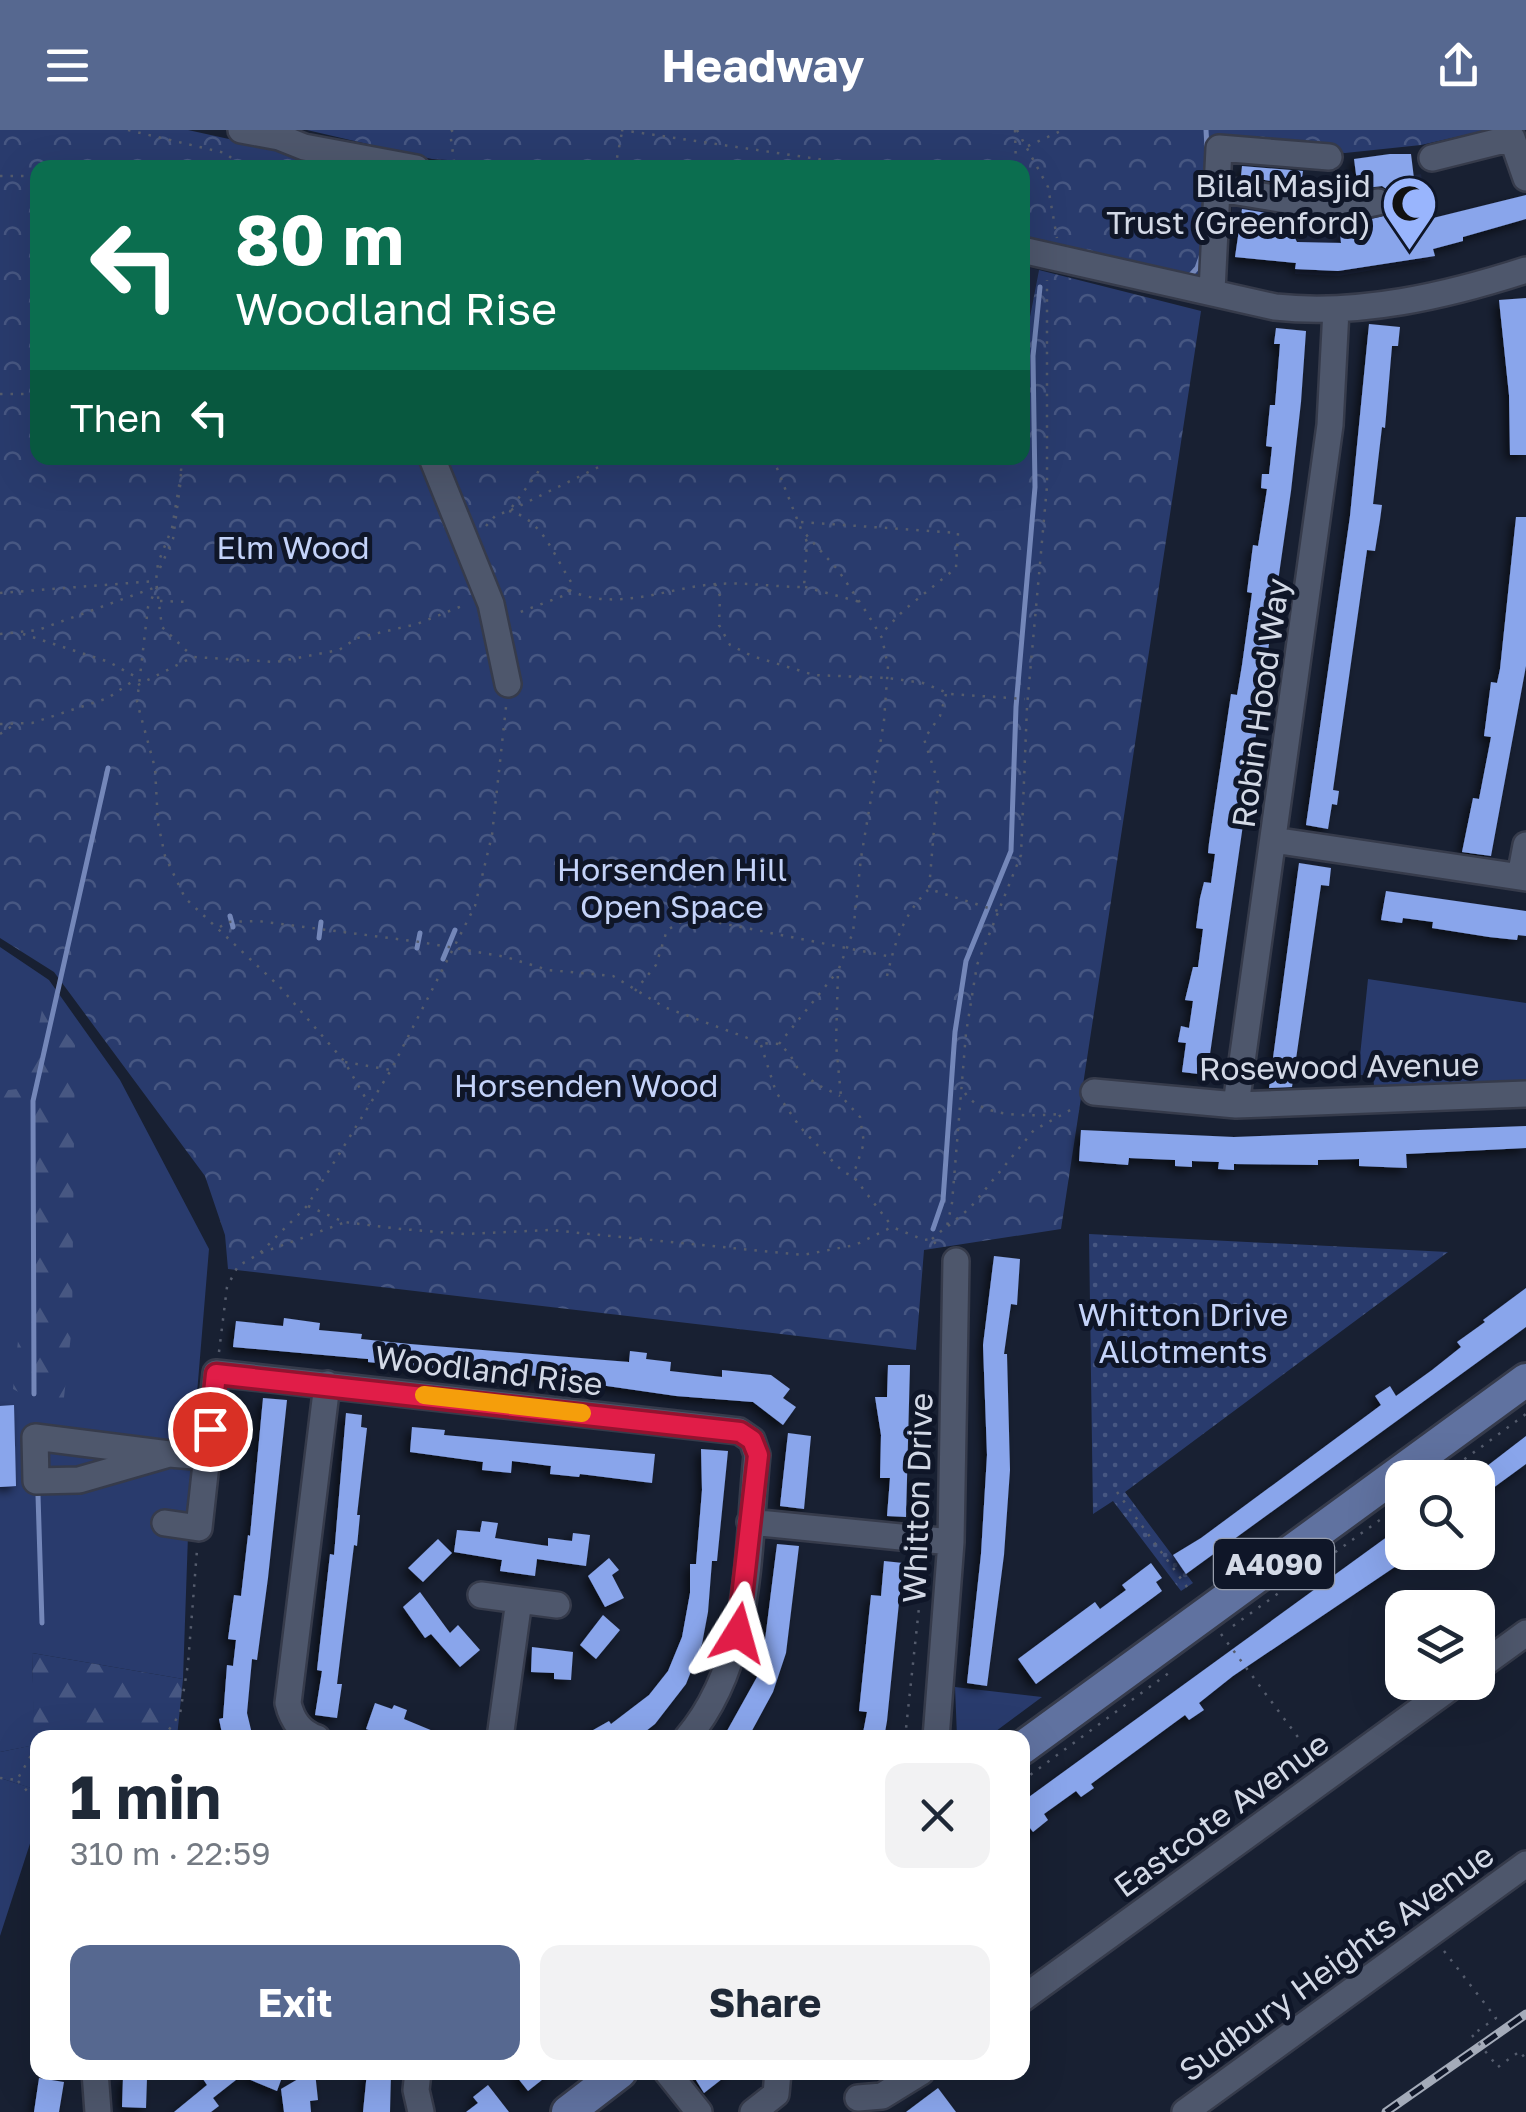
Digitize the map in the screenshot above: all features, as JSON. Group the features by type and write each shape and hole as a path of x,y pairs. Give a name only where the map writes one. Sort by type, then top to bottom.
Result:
{"main road":[{"name":"A4090","path":"1030,1743 1214,1624 1526,1380"},
{"path":"568,2112 610,2080"}],"street":[{"path":"241,130 279,137 307,157 337,160"},
{"path":"1432,158 1512,138 1526,178"},
{"path":"1212,291 1219,148 1329,158"},
{"path":"1219,189 1342,209 1378,202"},
{"path":"1030,252 1275,307 1336,310 1423,298 1526,270"},
{"name":"Robin Hood Way","path":"1236,1105 1330,424 1336,310"},
{"path":"435,465 491,604 508,684"},
{"path":"1273,840 1523,878 1526,844"},
{"name":"Rosewood Avenue","path":"1094,1092 1236,1105 1526,1094"},
{"name":"Whitton Drive","path":"936,1730 947,1254"},
{"path":"165,1523 199,1528 216,1374"},
{"name":"Woodland Rise","path":"216,1374 740,1432 752,1440 758,1455 750,1522"},
{"path":"302,1730 292,1718 288,1703 327,1384"},
{"path":"170,1454 79,1480 36,1480 35,1437 207,1457"},
{"path":"694,1730 722,1688 734,1653 750,1522 939,1540"},
{"path":"482,1595 557,1605"},
{"path":"501,1730 519,1600"},
{"path":"1495,1656 1526,1633"},
{"name":"Eastcote Avenue","path":"1030,1993 1433,1700"},
{"name":"Sudbury Heights Avenue","path":"1185,2112 1526,1864"},
{"path":"96,2080 98,2112"},
{"path":"417,2080 422,2112"},
{"path":"673,2080 699,2112"},
{"path":"753,2112 776,2094 777,2080"},
{"path":"858,2094 882,2096 909,2080"}],"path":[{"path":"128,130 225,153 234,160"},
{"path":"442,130 452,131 454,160"},
{"path":"617,160 622,130 824,160"},
{"path":"1016,130 1048,187 1058,233 1056,249"},
{"path":"1016,130 1016,160"},
{"path":"1026,146 1063,130"},
{"path":"0,176 30,176"},
{"path":"947,1226 976,965 1021,854 1026,699 1047,486 1044,356 1049,273"},
{"path":"0,394 30,394"},
{"path":"182,465 172,539 156,580 162,626 193,657"},
{"path":"509,510 540,465"},
{"path":"486,526 496,515 602,465"},
{"path":"776,465 807,542 804,587"},
{"path":"509,510 524,514 537,524 571,582 568,594 514,614"},
{"path":"798,522 958,533 956,568 880,635"},
{"path":"802,529 826,554 880,635 888,678 853,932 838,971 836,1044 841,1096"},
{"path":"0,593 156,580"},
{"path":"715,584 720,596 719,625 730,646 752,656 814,675 888,678 923,682 947,692 1026,699"},
{"path":"569,590 620,601 715,584 804,587 860,602"},
{"path":"23,634 157,587"},
{"path":"157,587 148,607 137,702 155,768 158,823 165,856 186,898 280,987 344,1061 370,1105"},
{"path":"137,686 193,657 276,662 339,650 357,638 417,624 476,600"},
{"path":"159,601 189,602"},
{"path":"0,634 23,634 109,662 138,678"},
{"path":"0,724 32,723 108,698 138,678"},
{"path":"258,1254 306,1206 392,1070 449,949 476,906 492,835 508,684"},
{"path":"888,976 895,941 911,908 929,888 938,782 924,739 940,716 947,692"},
{"path":"0,734 14,725"},
{"path":"929,888 997,911"},
{"path":"635,991 656,965 667,930 690,917 892,957"},
{"path":"220,927 230,922 258,921 418,942 506,957 548,970 614,976 664,1007 761,1044 779,1044 789,1052 798,1069 816,1084 841,1096 860,1117 864,1143 854,1176"},
{"path":"779,1044 838,971"},
{"path":"761,1044 776,1092 800,1127 843,1172 854,1176 892,1227 924,1240 932,1239 970,1208 1034,1130 1092,1101 1094,1092"},
{"path":"344,1061 392,1070"},
{"path":"963,1089 971,1102 981,1107 1038,1115 1062,1114"},
{"path":"306,1206 344,1222 464,1234 550,1230 803,1255 855,1246 892,1227"},
{"path":"216,1374 226,1287 238,1266 258,1254 344,1222"},
{"path":"932,1239 947,1254"},
{"path":"1463,1460 1526,1414"},
{"path":"1117,1492 1328,1777"},
{"path":"1214,1624 1385,1515"},
{"path":"169,1730 180,1714 188,1664 199,1528"},
{"path":"906,1730 939,1540"},
{"path":"1030,1775 1177,1667"},
{"path":"17,1780 30,1757"},
{"path":"0,1778 17,1780 30,1794"},
{"path":"1431,1934 1496,2018 1472,2036 1498,2068 1520,2051 1526,2060"}],"shaded area":[{"path":"1421,174 1435,259 1339,276 1295,274 1298,226 1232,220 1232,189 1345,199 1394,191 1397,178"},
{"path":"1030,268 1039,270 1030,317"}],"green space":[{"name":"Horsenden Hill Open Space","path":"0,130 188,130 323,160 30,160 30,465 1030,465 1030,317 1039,270 1201,311 1061,1229 924,1250 916,1350 228,1269 225,1235 205,1176 54,972 0,938"},
{"path":"307,130 1487,130 1421,145 1345,153 1235,142 1205,279 1030,242 1030,160 432,159"},
{"path":"0,947 49,980 120,1080 209,1249 190,1478 183,1679 32,1653 35,1730 30,1730 30,1746 0,1752"},
{"path":"1368,979 1526,1003 1526,1080 1374,1086 1373,1075 1358,1075"},
{"path":"43,1005 75,1044 72,1326 62,1415 13,1389 40,1129 0,1131 0,1091 26,1088"},
{"name":"Whitton Drive Allotments","path":"1089,1234 1448,1252 1125,1492 1193,1583 1181,1591 1113,1501 1093,1514"},
{"path":"32,1653 183,1679 178,1730 34,1730"},
{"path":"955,1687 1042,1697 997,1730 957,1730"},
{"path":"30,1746 30,1788 0,1778 0,1752"},
{"path":"0,1778 30,1787 30,1844 0,1936"}],"building":[{"path":"1411,154 1416,195 1425,193 1429,219 1526,195 1526,219 1433,249 1435,256 1338,271 1295,269 1296,263 1235,257 1242,209 1297,218 1297,242 1341,243 1340,232 1360,231 1359,222 1388,215 1394,206 1391,192 1382,186 1358,189 1354,159"},
{"path":"1242,166 1303,171 1301,186 1241,176"},
{"path":"1526,298 1526,455 1510,455 1509,395 1499,300"},
{"path":"1369,324 1400,327 1398,346 1392,346 1373,504 1382,505 1380,520 1375,551 1367,550 1333,790 1339,791 1337,805 1332,804 1328,829 1306,825 1350,516"},
{"path":"1276,328 1306,331 1301,402 1207,1075 1182,1072 1186,1043 1178,1042 1181,1026 1189,1028 1193,1001 1185,1000 1193,967 1198,967 1203,929 1196,928 1200,898 1204,882 1211,883 1215,854 1208,853 1209,843 1231,694 1237,695 1242,665 1252,593 1247,592 1253,545 1258,546 1267,489 1261,488 1262,474 1269,474 1272,447 1266,446 1270,405 1275,405 1280,344 1274,344"},
{"path":"1516,517 1526,517 1526,666 1491,856 1462,852 1473,798 1479,799 1491,737 1484,736 1491,682 1497,683 1500,669"},
{"path":"1299,863 1331,868 1329,886 1321,885 1292,1087 1269,1088"},
{"path":"1386,891 1526,911 1526,936 1518,935 1517,940 1489,937 1432,928 1433,922 1381,920"},
{"path":"1526,1126 1526,1148 1406,1154 1407,1168 1359,1166 1359,1159 1318,1160 1318,1165 1234,1164 1234,1170 1218,1169 1219,1162 1192,1161 1192,1167 1175,1166 1175,1160 1129,1158 1128,1165 1079,1161 1081,1130 1234,1137"},
{"path":"994,1256 1020,1259 1017,1305 1011,1304 1004,1354 1010,1470 1004,1555 987,1686 967,1683 981,1554 987,1455 983,1345"},
{"path":"1526,1288 1526,1327 1186,1574 1173,1555 1381,1405 1375,1396 1390,1386 1396,1396 1432,1370 1461,1347 1457,1342"},
{"path":"284,1318 320,1323 319,1330 362,1334 361,1339 410,1344 629,1362 630,1351 647,1353 646,1359 671,1362 670,1371 722,1377 722,1370 771,1375 790,1389 783,1398 796,1407 783,1425 753,1402 676,1396 538,1376 489,1375 233,1347 236,1321 283,1326"},
{"path":"888,1365 910,1365 906,1517 887,1516 890,1478 880,1478 881,1435 875,1397 887,1397"},
{"path":"263,1398 287,1400 257,1660 252,1659 247,1713 251,1730 221,1730 219,1719 223,1718 227,1665 233,1666 236,1640 228,1639 234,1595 241,1596"},
{"path":"14,1405 16,1486 0,1487 0,1406"},
{"path":"346,1413 362,1415 361,1427 367,1428 357,1546 354,1545 337,1684 342,1684 337,1718 315,1715"},
{"path":"412,1427 445,1430 444,1435 655,1454 652,1483 550,1474 551,1466 512,1461 511,1473 482,1470 483,1462 410,1452"},
{"path":"788,1433 811,1436 804,1509 780,1506"},
{"path":"1526,1436 1526,1464 1495,1487 1495,1460"},
{"path":"701,1449 728,1451 708,1612 702,1644 686,1684 647,1730 593,1730 609,1721 611,1724 649,1695 668,1671 682,1637 690,1593 690,1564 696,1564"},
{"path":"482,1521 498,1523 495,1538 548,1546 548,1538 572,1541 573,1533 590,1535 586,1566 537,1559 535,1576 500,1571 502,1560 454,1552 457,1530 480,1532"},
{"path":"1385,1538 1385,1570 1390,1570 1233,1676 1199,1703 1204,1710 1189,1720 1185,1715 1091,1784 1094,1788 1081,1797 1076,1791 1044,1814 1048,1820 1033,1832 1030,1796"},
{"path":"438,1539 452,1553 423,1582 408,1568"},
{"path":"777,1544 799,1546 786,1653 773,1692 752,1730 727,1730 757,1677"},
{"path":"609,1558 619,1570 612,1575 624,1598 605,1607 588,1576"},
{"path":"884,1561 903,1563 885,1730 864,1730 867,1712 859,1711 871,1595 881,1596"},
{"path":"1151,1563 1162,1578 1156,1582 1162,1591 1036,1684 1018,1659 1095,1602 1100,1609 1126,1590 1122,1585"},
{"path":"420,1592 450,1633 458,1625 480,1650 460,1667 431,1634 425,1638 403,1607"},
{"path":"603,1615 620,1630 596,1659 580,1645"},
{"path":"532,1647 573,1652 571,1680 554,1679 554,1673 531,1672"},
{"path":"375,1703 407,1710 404,1719 431,1730 369,1730"},
{"path":"39,2080 64,2082 59,2112 34,2112"},
{"path":"123,2080 147,2080 146,2108 122,2107"},
{"path":"204,2080 236,2080 213,2098 219,2106 211,2112 174,2112 207,2085"},
{"path":"251,2080 281,2080 277,2091"},
{"path":"296,2080 316,2080 318,2100 310,2101 311,2112 284,2112 281,2089"},
{"path":"366,2080 391,2080 390,2112 363,2112"},
{"path":"519,2080 542,2080 528,2091"},
{"path":"696,2080 721,2080 704,2093"},
{"path":"488,2085 509,2112 466,2112 478,2103 473,2097"},
{"path":"938,2088 956,2112 906,2112"}],"waterway":[{"path":"1206,130 1207,148"},
{"path":"1188,278 1202,254"},
{"path":"933,1229 943,1200 955,1032 966,961 1011,851 1016,707 1035,487 1033,356 1040,287"},
{"path":"34,1394 33,1101 108,768"},
{"path":"230,916 233,927"},
{"path":"319,938 321,922"},
{"path":"443,959 455,930"},
{"path":"417,948 420,933"},
{"path":"38,1495 42,1623"}],"railway":[{"path":"1386,2112 1526,2014"}],"slow traffic":[{"path":"424,1395 582,1413"}],"place":[{"name":"Bilal Masjid Trust (Greenford)","path":"1410,252"}],"route":[{"path":"210,1429 216,1374 740,1432 752,1440 758,1455 738,1633"}],"park label":[{"name":"Elm Wood","path":"293,547"},
{"name":"Horsenden Wood","path":"586,1085"}]}
